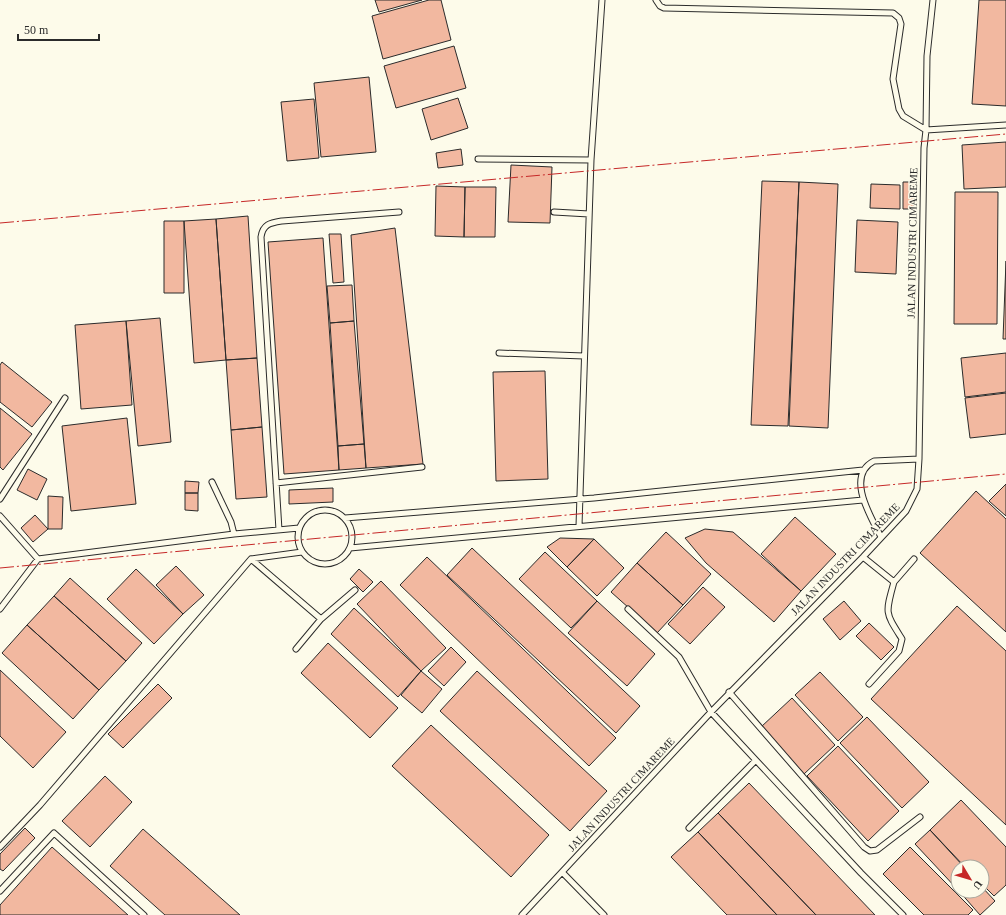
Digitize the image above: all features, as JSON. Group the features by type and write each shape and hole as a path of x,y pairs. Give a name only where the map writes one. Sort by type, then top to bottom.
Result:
{"lane":[{"path":"579,526 591,160 602,0"},
{"path":"656,0 660,6 664,8 893,13 901,24 893,79 899,109 903,116 926,130 1006,125"},
{"name":"JALAN INDUSTRI CIMAREME","path":"522,915 729,692 863,557 906,510 913,499 917,489 919,459 927,56 933,0"},
{"path":"478,159 591,160"},
{"path":"279,530 261,237 262,230 268,223 282,221 399,212"},
{"path":"554,212 589,214"},
{"path":"498,353 584,356"},
{"path":"0,499 64,398"},
{"path":"881,537 864,500 860,478 863,470 867,464 874,461 919,459"},
{"path":"276,483 422,467"},
{"path":"345,518 579,499 863,470"},
{"path":"212,482 231,522 234,534"},
{"path":"350,548 864,500"},
{"path":"319,510 334,510 345,518 351,527 352,537 350,548 343,557 333,563 321,564 310,560 302,552 298,544 299,528 306,516 319,510"},
{"path":"0,516 38,559"},
{"path":"0,609 38,559 234,534 299,528"},
{"path":"0,847 40,805 251,559 302,552"},
{"path":"863,557 894,582"},
{"path":"251,559 322,619"},
{"path":"869,684 899,651 902,639 887,616 887,604 894,582 914,559"},
{"path":"296,649 322,619 355,590"},
{"path":"628,609 679,657 711,712 755,761 903,915"},
{"path":"729,692 859,841 870,851 877,850 920,817"},
{"path":"689,828 755,761"},
{"path":"0,891 54,833 144,915"},
{"path":"562,872 604,915"}],"building":[{"path":"375,0 422,0 379,12"},
{"path":"429,0 441,0 451,40 383,59 372,16"},
{"path":"979,0 1006,0 1006,106 972,104"},
{"path":"454,46 466,88 396,108 384,66"},
{"path":"369,77 376,152 321,157 314,83"},
{"path":"458,98 468,128 431,140 422,109"},
{"path":"314,99 319,158 287,161 281,102"},
{"path":"1006,142 1006,187 964,189 962,145"},
{"path":"461,149 463,165 438,168 436,153"},
{"path":"511,165 552,167 550,223 508,222"},
{"path":"762,181 799,182 788,426 751,425"},
{"path":"799,182 838,184 828,428 789,426"},
{"path":"903,182 915,182 914,209 903,209"},
{"path":"871,184 900,185 900,209 870,208"},
{"path":"436,186 465,187 464,237 435,236"},
{"path":"465,187 496,187 495,237 464,237"},
{"path":"955,192 998,192 997,324 954,324"},
{"path":"248,216 257,358 226,360 216,219"},
{"path":"216,219 226,360 194,363 184,221"},
{"path":"857,220 898,222 896,274 855,272"},
{"path":"164,221 184,221 184,293 164,293"},
{"path":"395,228 423,464 366,468 351,235"},
{"path":"329,234 341,234 344,282 333,283"},
{"path":"323,238 339,470 284,474 268,242"},
{"path":"1006,261 1006,339 1003,339"},
{"path":"352,285 354,321 330,323 327,286"},
{"path":"160,318 171,442 138,446 126,321"},
{"path":"126,321 132,405 81,409 75,325"},
{"path":"354,321 364,444 338,446 330,323"},
{"path":"1006,353 1006,392 965,397 961,358"},
{"path":"257,358 262,427 231,430 226,360"},
{"path":"2,362 52,402 32,427 0,402 0,365"},
{"path":"545,371 548,479 496,481 493,372"},
{"path":"1006,393 1006,434 970,438 965,398"},
{"path":"0,408 32,434 3,470 0,467"},
{"path":"127,418 136,504 71,511 62,426"},
{"path":"262,427 267,497 236,499 231,430"},
{"path":"364,444 366,468 339,470 338,446"},
{"path":"28,469 47,479 37,500 17,490"},
{"path":"185,481 199,482 198,493 185,493"},
{"path":"1006,484 1006,516 989,501"},
{"path":"333,488 333,502 289,504 289,490"},
{"path":"976,491 1006,519 1006,632 920,553"},
{"path":"185,493 198,493 198,511 185,510"},
{"path":"48,496 63,497 62,529 48,529"},
{"path":"35,515 48,529 33,542 21,528"},
{"path":"795,517 836,554 801,591 761,554"},
{"path":"705,529 733,532 801,591 774,622 706,563 685,538"},
{"path":"666,532 711,574 683,605 637,563"},
{"path":"560,538 594,539 567,567 547,547"},
{"path":"594,539 624,568 597,596 567,567"},
{"path":"472,548 640,706 616,733 447,575"},
{"path":"545,552 597,601 571,628 519,579"},
{"path":"427,557 616,738 589,766 400,585"},
{"path":"637,563 683,605 657,633 611,592"},
{"path":"176,566 204,595 183,614 156,585"},
{"path":"136,569 183,614 154,644 107,599"},
{"path":"359,569 373,582 363,592 350,579"},
{"path":"70,578 142,643 126,661 54,596"},
{"path":"381,581 446,648 421,671 357,604"},
{"path":"703,587 725,607 690,644 668,624"},
{"path":"54,596 126,661 99,690 27,625"},
{"path":"597,601 655,654 627,686 568,633"},
{"path":"844,601 861,621 840,640 823,619"},
{"path":"957,606 1006,651 1006,825 871,699"},
{"path":"354,608 421,671 398,697 331,634"},
{"path":"869,623 894,647 881,660 856,636"},
{"path":"27,625 99,690 73,719 2,653"},
{"path":"328,643 398,708 370,738 301,673"},
{"path":"451,647 466,662 444,686 428,671"},
{"path":"0,670 66,732 33,768 0,736"},
{"path":"421,671 442,689 422,713 401,695"},
{"path":"477,671 607,791 570,831 440,711"},
{"path":"820,672 863,717 838,741 795,695"},
{"path":"158,684 172,698 123,748 108,734"},
{"path":"792,698 835,745 804,774 761,727"},
{"path":"867,717 929,782 902,808 840,743"},
{"path":"431,725 549,835 511,877 392,766"},
{"path":"838,746 899,811 868,841 807,776"},
{"path":"105,776 132,802 90,847 62,821"},
{"path":"749,783 875,915 816,915 718,813"},
{"path":"961,800 1006,847 1006,885 994,896 990,892 990,859 957,859 930,830"},
{"path":"718,813 816,915 777,915 698,832"},
{"path":"25,828 35,838 3,871 0,869 0,854"},
{"path":"143,829 240,915 165,915 110,866"},
{"path":"930,830 957,859 950,859 950,881 915,844"},
{"path":"698,832 777,915 727,915 671,857"},
{"path":"52,847 128,915 0,915 0,905"},
{"path":"910,847 950,887 950,899 962,899 973,910 968,915 924,915 883,874"},
{"path":"990,896 995,901 980,915 966,899 990,899"}],"power":[{"path":"0,223 1006,134"},
{"path":"0,568 1006,474"}]}
